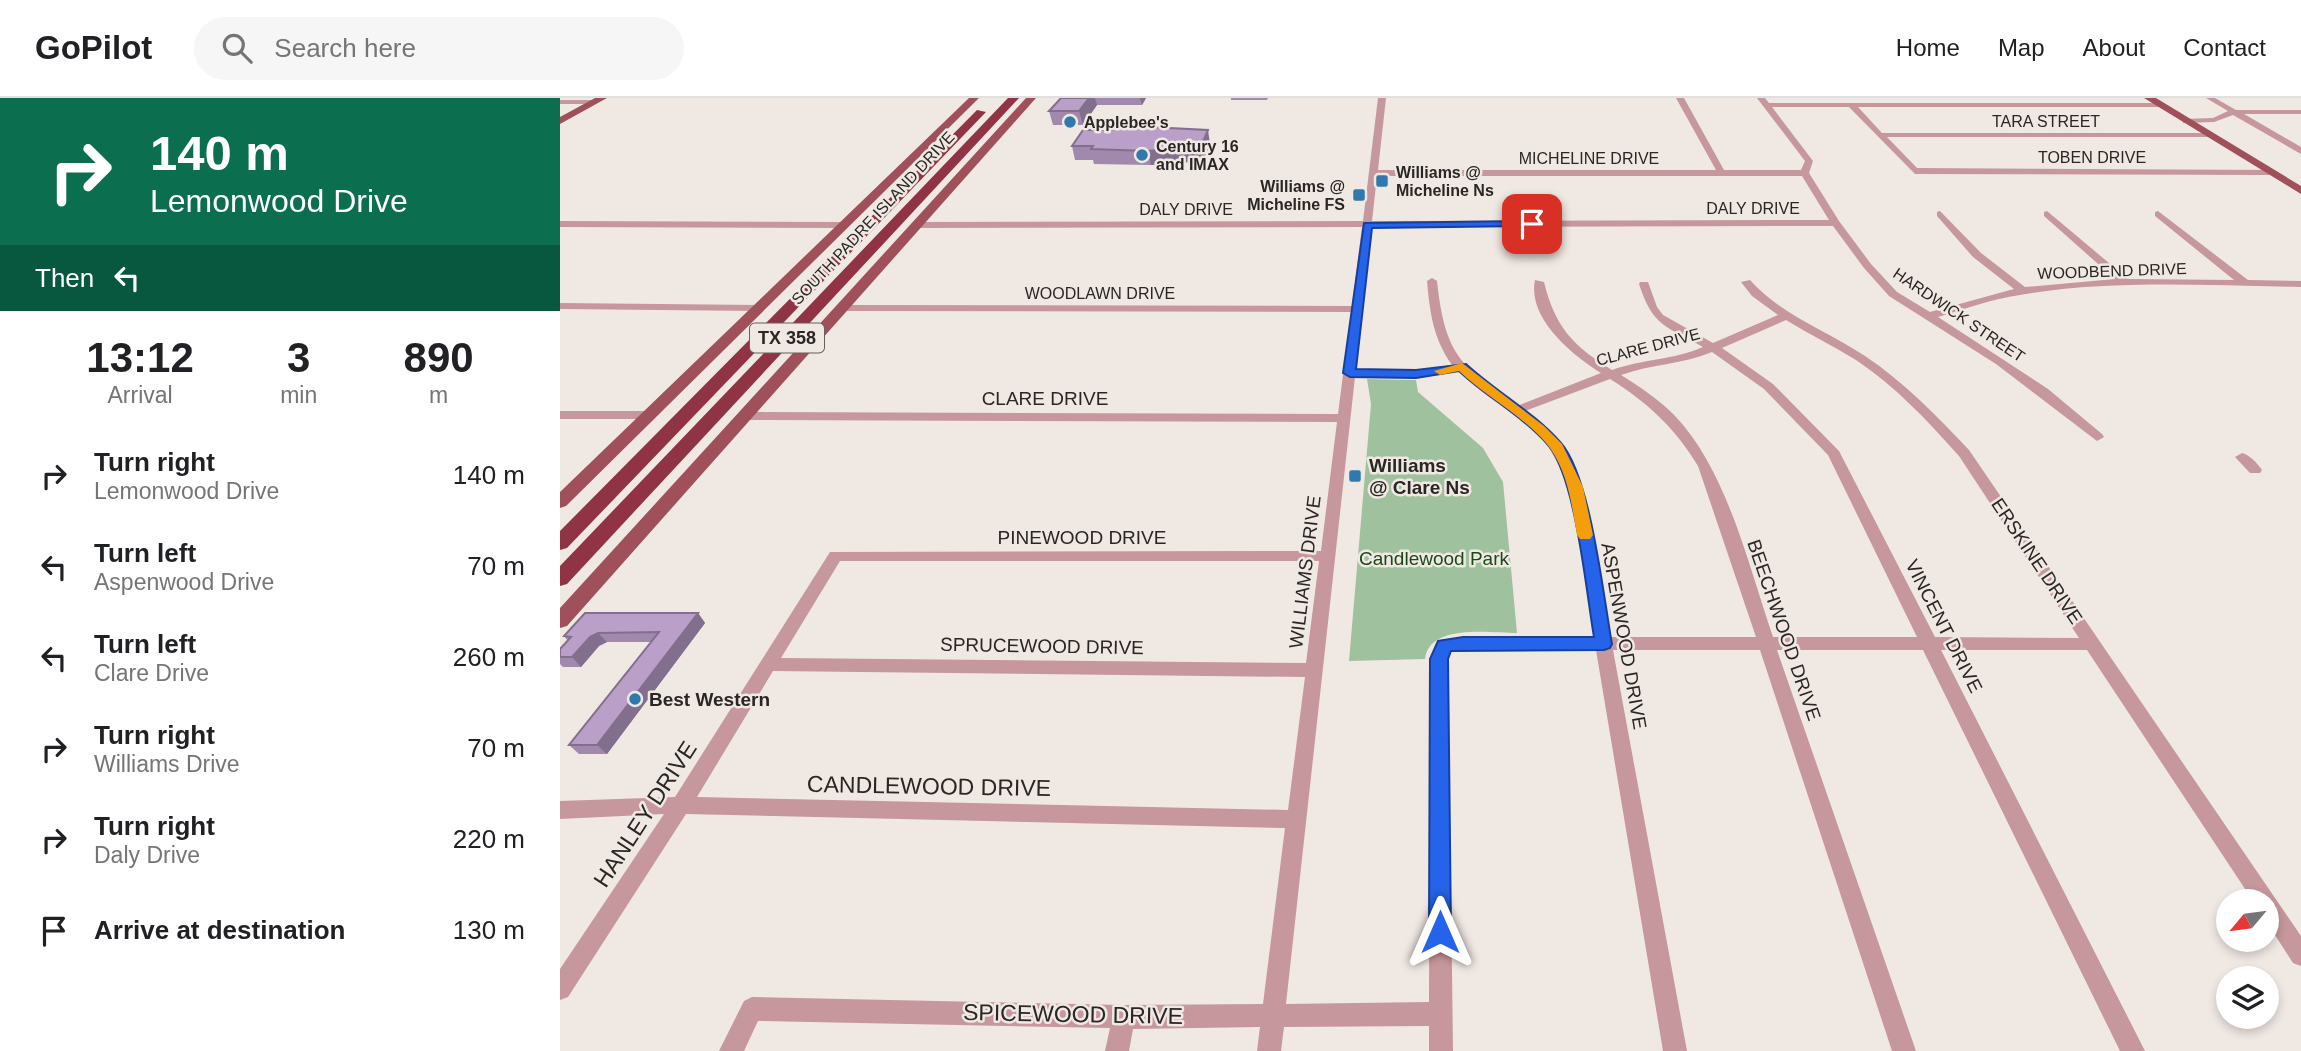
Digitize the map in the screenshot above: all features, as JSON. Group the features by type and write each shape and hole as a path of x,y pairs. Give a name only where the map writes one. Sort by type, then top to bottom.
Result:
{"highway":[{"path":"894,200 914,170 983,98"},
{"name":"SOUTH PADRE ISLAND DRIVE","path":"560,543 994,98"},
{"name":"SOUTH PADRE ISLAND DRIVE","path":"560,579 1013,98"},
{"path":"947,168 981,141 1024,98"}],"main road":[{"path":"560,502 974,98"},
{"path":"560,621 1031,98"},
{"path":"2149,98 2301,191"},
{"path":"560,121 598,100"}],"street":[{"name":"WILLIAMS DRIVE","path":"1269,1051 1382,98"},
{"path":"1680,98 1721,172"},
{"path":"1900,98 1909,106"},
{"path":"1976,98 1985,105"},
{"path":"2210,98 2301,151"},
{"path":"560,102 598,100"},
{"path":"1765,102 1852,106 2161,106"},
{"name":"HARDWICK STREET","path":"1765,102 1809,161 1805,173 1833,223 1893,294 2000,361 2044,392 2097,437"},
{"path":"1852,106 1883,135"},
{"path":"2186,121 2214,120 2233,112 2301,112"},
{"name":"TARA STREET","path":"1883,135 2209,135"},
{"name":"TOBEN DRIVE","path":"1883,135 1915,171 2269,172"},
{"path":"2284,141 2301,141"},
{"name":"MICHELINE DRIVE","path":"1374,173 1805,173"},
{"path":"1940,214 1977,255 2023,291"},
{"path":"2047,214 2127,284"},
{"path":"2158,214 2246,284"},
{"name":"DALY DRIVE","path":"916,225 1833,223"},
{"path":"560,224 843,225"},
{"name":"ASPENWOOD DRIVE","path":"1432,281 1441,335 1462,366 1540,429 1557,447 1569,469 1582,516 1675,1051"},
{"name":"BEECHWOOD DRIVE","path":"1539,282 1542,305 1549,322 1564,341 1658,407 1696,450 1710,476 1904,1051"},
{"name":"ERSKINE DRIVE","path":"1746,282 1764,302 1864,360 1935,421 1964,453 2257,889"},
{"name":"VINCENT DRIVE","path":"1644,284 1652,309 1659,317 1713,348 1773,390 1798,413 1834,454 2133,1051"},
{"name":"WOODBEND DRIVE","path":"1929,316 2023,291 2127,284 2301,284"},
{"path":"560,306 758,308"},
{"name":"WOODLAWN DRIVE","path":"842,308 1357,309"},
{"name":"CLARE DRIVE","path":"1516,411 1635,366 1686,359 1788,315"},
{"path":"1350,373 1416,374 1462,366"},
{"path":"560,415 648,415"},
{"name":"CLARE DRIVE","path":"746,416 1344,418"},
{"path":"2242,457 2255,470"},
{"name":"PINEWOOD DRIVE","path":"835,556 1328,556"},
{"name":"HANLEY DRIVE","path":"560,989 681,805 835,556"},
{"path":"1441,1051 1439,659 1444,646 1463,643 2094,644"},
{"name":"SPRUCEWOOD DRIVE","path":"770,664 1314,670"},
{"name":"CANDLEWOOD DRIVE","path":"560,810 681,805 1296,819"},
{"name":"ERSKINE DRIVE","path":"2279,922 2301,955"},
{"name":"SPICEWOOD DRIVE","path":"731,1051 752,1009 1124,1017 1440,1014"},
{"path":"1116,1051 1124,1017"}],"green space":[{"name":"Candlewood Park","path":"1367,379 1416,380 1418,392 1483,448 1503,482 1517,633 1463,632 1449,635 1437,640 1429,648 1425,659 1349,661 1371,404"}],"building":[{"path":"1061,98 1089,98 1079,111 1049,111"},
{"path":"1129,126 1208,130 1201,146 1148,151 1072,146 1083,130 1111,130"},
{"path":"585,613 698,613 597,745 569,745 659,632 598,633 590,637 572,657 560,657 560,649 571,637 564,636"}],"slow traffic":[{"path":"1440,371 1462,366 1485,389 1540,429 1557,447 1576,487 1585,535"}],"place":[{"name":"Applebee's","path":"1070,122"},
{"name":"Century 16 and IMAX","path":"1142,155"},
{"name":"Williams @ Micheline Ns","path":"1382,181"},
{"name":"Williams @ Micheline FS","path":"1359,195"},
{"name":"Williams @ Clare Ns","path":"1355,476"},
{"name":"Best Western","path":"635,699"}],"route":[{"path":"1440,932 1439,659 1444,646 1463,643 1604,644 1576,487 1557,447 1540,429 1485,389 1462,366 1416,374 1350,373 1367,225 1532,224"}]}
